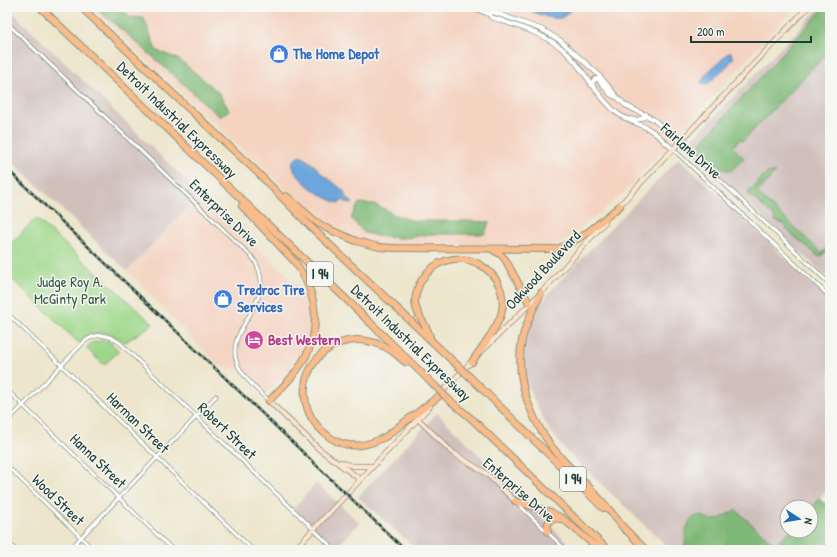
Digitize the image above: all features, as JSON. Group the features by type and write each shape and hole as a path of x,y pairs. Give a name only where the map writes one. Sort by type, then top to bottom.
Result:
{"highway":[{"name":"Detroit Industrial Expressway","path":"40,7 448,399 479,426 608,550"},
{"name":"Detroit Industrial Expressway","path":"81,7 256,171 311,227 430,338 646,550"},
{"path":"256,171 315,221 336,233 356,241 379,247 551,249 561,247 577,239 620,206"},
{"path":"216,176 230,194 295,262 306,280 313,299 315,327 309,350 294,374 269,401"},
{"path":"489,249 505,258 529,303"},
{"path":"430,338 429,333 421,320 416,305 417,290 422,279 429,270 436,265 449,260 466,259 479,264 490,272 497,281 501,292 502,303 501,313 497,324 472,362"},
{"path":"541,292 526,326 521,346 520,371 526,397 538,425 560,457 598,496 626,530"},
{"path":"422,374 391,350 373,342 362,339 348,340 337,343 322,353 310,368 305,380 304,392 306,406 310,416 318,427 327,435 346,445 356,446 376,442 385,437 438,397"},
{"path":"515,501 550,512 567,521 600,550"},
{"path":"548,532 547,525 551,520 558,518 567,521"}],"main road":[{"name":"Oakwood Boulevard","path":"294,550 438,397 541,292 808,7"},
{"name":"Enterprise Drive","path":"269,401 306,437 361,480"},
{"name":"Enterprise Drive","path":"418,419 453,453 487,474 515,501"},
{"path":"329,455 344,464 352,466 373,466"}],"street":[{"name":"Fairlane Drive","path":"471,7 489,14 491,17 535,33 556,44 566,52 608,105 624,118 656,134 830,297"},
{"name":"Fairlane Drive","path":"489,14 493,12 550,34 570,48 599,75 618,98 632,109 646,114 659,123 830,284"},
{"name":"Enterprise Drive","path":"7,23 253,258 260,273 261,289 258,300 235,346 235,355 242,372 269,401"},
{"path":"591,84 595,79 598,79 611,95 618,98"},
{"path":"608,105 634,120 640,120 645,117 646,114"},
{"name":"Harman Street","path":"7,313 253,550"},
{"name":"Robert Street","path":"61,365 89,338 101,335 110,336 120,343 334,550"},
{"path":"7,422 61,365"},
{"name":"Hanna Street","path":"7,390 173,550"},
{"path":"69,550 216,396"},
{"name":"Wood Street","path":"7,466 94,550"},
{"name":"Enterprise Drive","path":"515,501 566,550"},
{"path":"7,542 16,550"}],"shaded area":[{"path":"7,7 200,194 127,271 7,157"},
{"path":"90,7 795,7 623,193 568,239 559,244 544,246 389,245 373,243 356,238 327,224 314,215"},
{"path":"820,7 830,7 830,280 738,194 688,144"},
{"path":"679,158 830,299 830,488 819,500 779,499 779,539 781,539 775,545 736,510 698,550 671,550 567,452 548,428 533,398 527,381 524,360 525,339 532,320 541,303 552,289"},
{"path":"200,194 307,294 311,314 309,334 304,351 295,366 268,392 260,388 246,371 218,365 127,271"},
{"path":"437,413 575,550 417,550 358,497"},
{"path":"316,483 360,523 334,550 293,509"}],"green space":[{"path":"94,7 120,7 130,17 144,18 156,50 180,60 219,93 229,110 220,117 134,40"},
{"path":"825,7 830,7 830,50 743,141 740,139 733,147 744,158 731,171 714,164 706,157 701,149 703,140"},
{"path":"769,172 775,173 757,193 822,253 827,248 828,250 820,257 791,234 783,224 775,221 774,216 749,195 750,189 757,185 760,179"},
{"path":"359,203 374,204 413,221 489,222 485,234 432,234 404,238 381,237 364,233 351,218"},
{"name":"Judge Roy A. McGinty Park","path":"36,218 153,324 124,343 113,335 102,333 90,336 79,343 7,274 7,248"},
{"path":"104,340 112,344 119,351 104,365 86,348 91,343"},
{"path":"819,499 830,508 830,550 685,550 686,530 690,521 697,516 715,520 736,510 775,545 781,539 819,539"}],"water":[{"path":"523,7 573,7 564,16 557,19 542,15"},
{"path":"731,52 732,54 730,56 734,57 725,69 706,85 701,84 708,71"},
{"path":"299,156 302,156 315,166 321,173 344,191 345,196 353,203 351,204 342,200 339,203 333,201 318,193 303,181 298,175 292,162"}],"railway":[{"path":"7,169 405,550"}],"place":[{"name":"The Home Depot","path":"279,54"},
{"name":"Tredroc Tire Services","path":"223,299"},
{"name":"Best Western","path":"254,340"}]}
